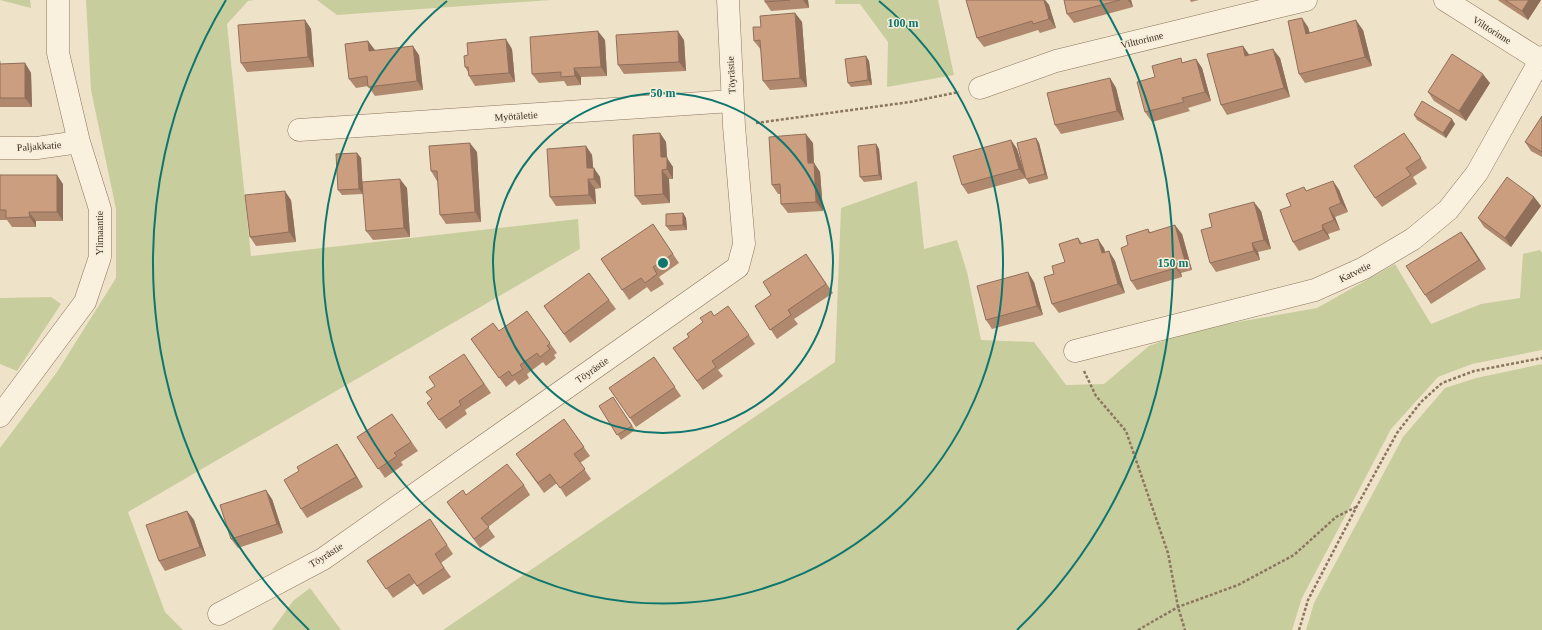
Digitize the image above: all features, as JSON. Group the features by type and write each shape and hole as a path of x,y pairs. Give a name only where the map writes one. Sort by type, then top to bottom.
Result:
{"street":[{"name":"Ylimaantie","path":"0,416 85,302 100,257 100,209 79,142 58,53 58,0"},
{"name":"Töyrästie","path":"219,614 323,559 738,267 744,244 732,101 728,0"},
{"name":"Vilttorinne","path":"980,88 1056,61 1306,0"},
{"name":"Vilttorinne","path":"1445,0 1541,58"},
{"name":"Katvetie","path":"1075,351 1315,290 1364,268 1413,239 1448,210 1477,173 1541,58"},
{"name":"Myötäletie","path":"299,130 732,101"},
{"name":"Paljakkatie","path":"0,148 36,148 79,142"}],"path":[{"path":"734,126 910,102 980,88"},
{"path":"1075,351 1096,396 1126,431 1168,553 1178,606 1185,630"},
{"path":"1299,630 1308,600 1357,506 1397,433 1421,402 1442,383 1474,371 1542,358"},
{"path":"1138,630 1178,606 1238,585 1294,556 1336,517 1357,506"}],"green space":[{"path":"0,0 30,0 31,8"},
{"path":"86,0 254,0 248,1 227,24 251,256 578,219 580,249 128,512 165,612 183,630 0,630 0,448 57,372 116,278 116,209 91,90"},
{"path":"317,0 551,0 337,15"},
{"path":"835,0 938,0 954,75 887,87 888,42 860,4 835,4"},
{"path":"917,181 924,249 957,240 967,272 981,340 1034,342 1066,385 1104,384 1149,346 1193,330 1317,308 1395,264 1431,324 1481,304 1520,298 1523,254 1540,250 1542,253 1542,350 1472,364 1438,377 1391,429 1302,598 1292,630 443,630 835,362 841,208"},
{"path":"51,297 61,304 17,371 0,364 0,298"},
{"path":"1542,364 1542,630 1306,630 1314,603 1403,437 1445,388 1476,378"},
{"path":"310,588 341,630 272,630 293,601"}],"building":[{"path":"765,0 790,0 765,2"},
{"path":"966,0 1044,0 1049,19 1033,24 1032,21 977,38"},
{"path":"1064,0 1120,0 1067,14"},
{"path":"1505,0 1529,0 1522,11"},
{"path":"795,13 800,78 763,81 760,40 754,41 753,27 761,27 760,16"},
{"path":"1302,18 1306,34 1356,20 1365,57 1299,74 1288,21"},
{"path":"305,20 308,57 241,63 238,25"},
{"path":"598,31 601,67 574,68 575,76 561,77 561,72 532,74 530,37"},
{"path":"678,31 679,62 618,65 616,35"},
{"path":"506,39 509,73 469,76 468,67 465,67 464,56 468,55 467,43"},
{"path":"368,41 369,51 413,46 417,81 368,87 367,76 349,79 345,44"},
{"path":"1243,46 1245,56 1273,49 1284,88 1221,105 1207,54"},
{"path":"1452,54 1483,74 1459,111 1428,92"},
{"path":"866,56 868,80 848,83 845,59"},
{"path":"1181,58 1182,63 1196,59 1205,92 1182,98 1184,102 1145,112 1137,82 1155,77 1152,66"},
{"path":"25,63 25,98 0,98 0,64"},
{"path":"1110,78 1117,111 1055,125 1047,93"},
{"path":"1422,101 1452,119 1443,133 1414,115"},
{"path":"1542,116 1542,152 1525,142"},
{"path":"660,133 661,157 667,157 667,169 662,170 663,194 635,196 633,135"},
{"path":"1404,133 1421,158 1406,168 1411,175 1375,198 1354,166"},
{"path":"806,134 808,163 814,163 816,202 781,204 780,184 772,185 769,137"},
{"path":"1036,138 1045,174 1026,179 1017,143"},
{"path":"1011,140 1019,169 962,185 953,156"},
{"path":"470,143 475,212 440,215 437,171 431,171 429,146"},
{"path":"876,144 879,175 860,177 858,146"},
{"path":"586,146 587,168 594,168 594,179 588,179 589,195 550,197 547,149"},
{"path":"357,153 359,189 338,190 336,154"},
{"path":"0,175 57,175 57,212 29,212 30,217 6,218 6,210 0,210"},
{"path":"1507,177 1534,197 1505,238 1478,218"},
{"path":"400,179 404,228 366,231 362,182"},
{"path":"1333,181 1341,203 1329,208 1334,220 1322,225 1323,230 1293,242 1280,210 1291,206 1286,194 1304,187 1306,191"},
{"path":"285,191 289,232 250,237 245,195"},
{"path":"1254,202 1264,240 1252,243 1254,251 1210,263 1201,230 1212,227 1209,214"},
{"path":"683,213 683,225 666,226 666,214"},
{"path":"653,224 673,254 653,267 657,274 645,283 641,278 622,290 601,259"},
{"path":"1175,225 1185,261 1175,264 1176,268 1131,281 1121,248 1128,245 1126,236 1148,229 1149,233"},
{"path":"1461,232 1479,260 1425,295 1406,266"},
{"path":"1078,238 1080,244 1098,239 1102,253 1109,251 1118,284 1052,304 1044,277 1054,274 1052,266 1065,262 1059,244"},
{"path":"806,254 826,284 788,310 791,315 770,330 755,306 771,295 763,282"},
{"path":"1028,272 1037,306 986,320 977,286"},
{"path":"589,273 609,300 564,334 544,306"},
{"path":"728,306 749,335 712,361 716,367 697,381 673,348 689,337 687,334 703,322 700,318 711,311 714,316"},
{"path":"527,311 550,343 547,346 550,349 540,357 537,353 520,365 523,369 512,376 509,371 499,378 471,339 493,323 499,331"},
{"path":"464,354 484,384 459,401 461,405 439,420 427,403 432,399 426,392 435,386 429,377"},
{"path":"654,357 675,387 630,418 609,388"},
{"path":"613,397 632,426 617,435 599,406"},
{"path":"392,414 411,442 394,453 397,456 378,469 357,437"},
{"path":"564,419 584,447 574,454 585,469 560,488 550,474 538,483 516,454"},
{"path":"337,444 356,477 301,509 284,480 299,471 297,467"},
{"path":"507,464 524,485 481,518 489,527 474,539 447,502 463,490 466,495"},
{"path":"266,490 277,524 231,539 220,505"},
{"path":"187,511 200,547 159,561 146,525"},
{"path":"430,519 447,545 435,554 444,568 417,586 409,574 386,589 367,561"}]}
